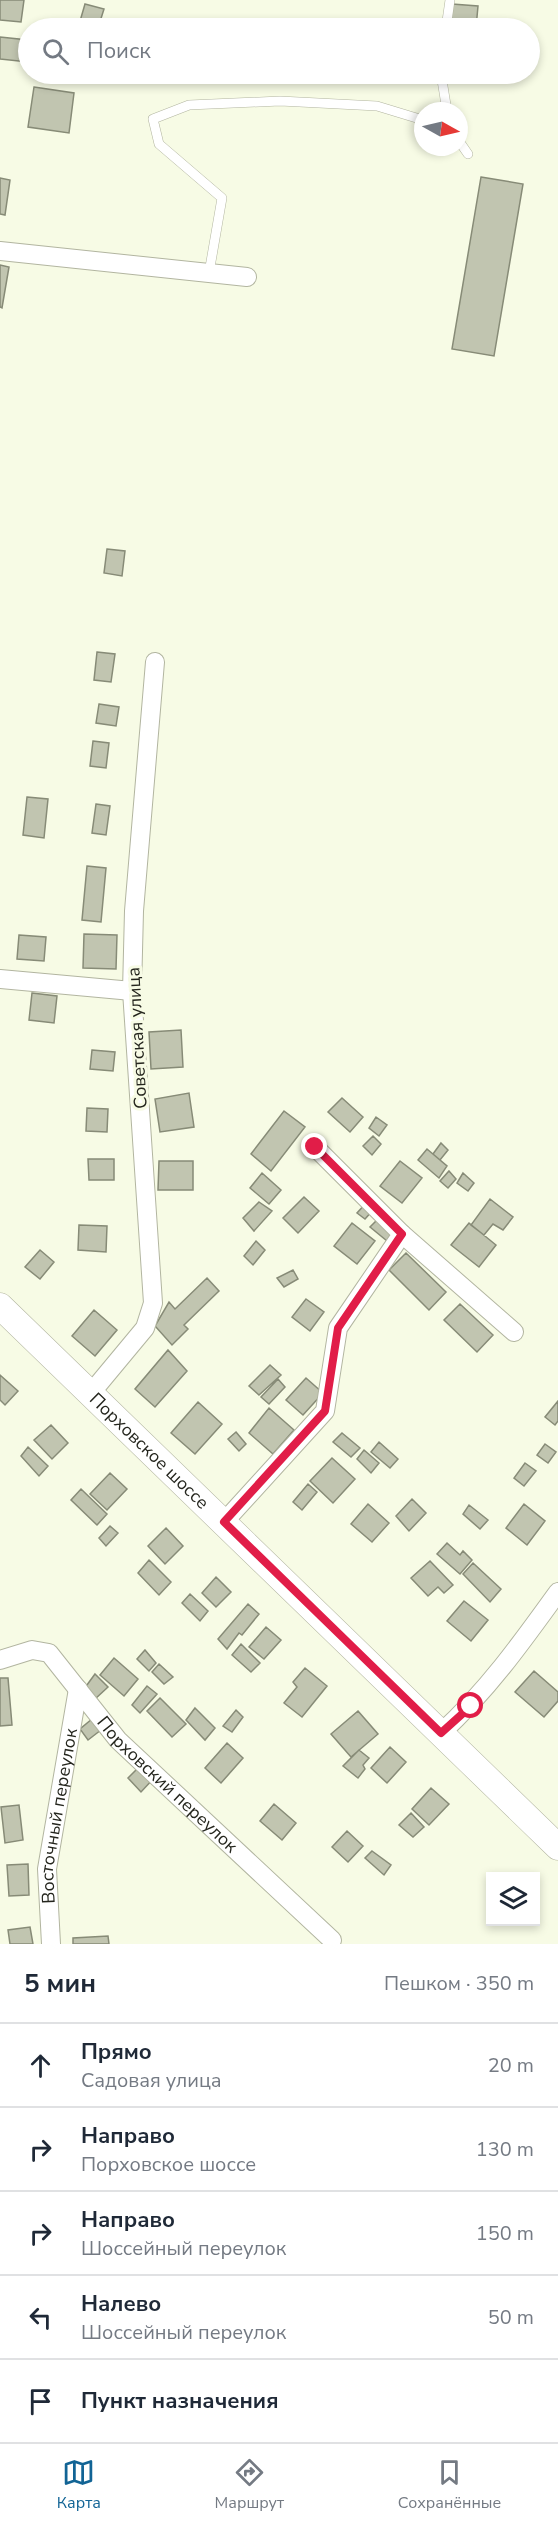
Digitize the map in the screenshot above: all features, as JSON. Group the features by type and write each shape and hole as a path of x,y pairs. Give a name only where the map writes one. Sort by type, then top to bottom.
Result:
{"main road":[{"name":"Порховское шоссе","path":"0,1306 558,1846"}],"street":[{"path":"0,252 247,278"},
{"name":"Советская улица","path":"91,1393 145,1328 153,1303 132,992 134,911 155,662"},
{"path":"0,979 132,992"},
{"path":"315,1147 402,1234 514,1332"},
{"path":"224,1522 325,1411 338,1328 402,1234"},
{"path":"441,1733 471,1706 512,1656 558,1592"},
{"name":"Порховский переулок","path":"0,1660 32,1650 49,1653 118,1740 332,1940"},
{"name":"Восточный переулок","path":"51,1944 47,1869 78,1689"}],"lane":[{"path":"447,18 450,0"},
{"path":"443,84 446,102"},
{"path":"210,273 222,198 159,144 153,119 189,105 280,101 377,106 414,117"}],"building":[{"path":"0,0 24,0 22,18 18,18 18,22 0,20"},
{"path":"85,4 104,9 101,18 81,18"},
{"path":"452,4 478,6 477,18 451,18"},
{"path":"0,37 18,39 18,61 0,59"},
{"path":"34,87 74,93 69,133 28,127"},
{"path":"481,177 523,184 494,356 452,349"},
{"path":"0,178 10,180 5,215 0,214"},
{"path":"0,265 9,267 2,308 0,307"},
{"path":"107,549 125,551 122,576 104,573"},
{"path":"97,652 115,654 111,682 94,680"},
{"path":"99,704 119,707 116,726 96,723"},
{"path":"93,741 109,743 106,768 90,766"},
{"path":"27,797 48,799 44,838 23,835"},
{"path":"96,804 110,806 106,835 92,833"},
{"path":"87,866 106,868 101,922 82,920"},
{"path":"84,934 117,935 116,969 83,968"},
{"path":"19,935 46,937 44,961 17,959"},
{"path":"32,993 57,996 54,1023 29,1020"},
{"path":"181,1030 183,1067 151,1069 149,1032"},
{"path":"92,1050 115,1052 113,1071 90,1069"},
{"path":"189,1093 194,1127 160,1132 155,1099"},
{"path":"342,1098 363,1117 350,1132 328,1112"},
{"path":"87,1108 108,1109 107,1132 86,1131"},
{"path":"284,1111 305,1127 271,1171 251,1154"},
{"path":"376,1117 387,1125 379,1136 369,1128"},
{"path":"373,1136 381,1144 372,1155 363,1146"},
{"path":"441,1143 448,1150 440,1160 433,1154"},
{"path":"427,1149 447,1166 439,1178 418,1160"},
{"path":"88,1159 114,1159 114,1180 89,1180"},
{"path":"159,1161 193,1161 193,1190 158,1190"},
{"path":"400,1161 422,1178 402,1203 380,1186"},
{"path":"449,1171 456,1179 448,1188 440,1181"},
{"path":"262,1173 281,1190 269,1204 250,1188"},
{"path":"463,1173 474,1183 468,1191 457,1183"},
{"path":"304,1197 319,1211 298,1233 283,1218"},
{"path":"490,1199 513,1217 503,1230 493,1224 484,1235 471,1225"},
{"path":"259,1202 272,1211 254,1231 243,1218"},
{"path":"367,1202 374,1209 365,1219 357,1213"},
{"path":"380,1217 395,1230 387,1241 370,1227"},
{"path":"352,1223 375,1241 357,1264 334,1246"},
{"path":"469,1223 496,1245 479,1267 451,1245"},
{"path":"79,1225 107,1226 106,1252 78,1250"},
{"path":"256,1241 265,1250 253,1265 244,1256"},
{"path":"40,1250 54,1262 40,1279 25,1267"},
{"path":"406,1253 446,1292 429,1310 389,1270"},
{"path":"293,1270 298,1279 284,1287 277,1278"},
{"path":"207,1278 219,1291 184,1325 188,1329 172,1345 155,1326 169,1302 175,1309"},
{"path":"306,1299 324,1312 310,1331 292,1317"},
{"path":"460,1304 493,1335 477,1352 444,1320"},
{"path":"94,1310 117,1330 95,1356 72,1336"},
{"path":"168,1350 187,1371 155,1407 135,1389"},
{"path":"270,1365 281,1375 259,1395 249,1386"},
{"path":"0,1375 18,1391 5,1405 0,1400"},
{"path":"306,1378 323,1393 303,1415 286,1400"},
{"path":"278,1379 285,1387 269,1404 261,1397"},
{"path":"558,1401 558,1421 555,1425 545,1417"},
{"path":"198,1402 222,1424 195,1454 171,1433"},
{"path":"269,1408 294,1430 273,1454 249,1433"},
{"path":"51,1425 68,1443 52,1459 34,1440"},
{"path":"236,1432 246,1444 239,1451 228,1439"},
{"path":"342,1433 360,1448 351,1457 333,1442"},
{"path":"379,1442 398,1459 390,1468 371,1452"},
{"path":"545,1444 556,1452 548,1463 537,1455"},
{"path":"28,1447 48,1466 39,1476 21,1456"},
{"path":"364,1450 379,1463 371,1473 357,1459"},
{"path":"332,1458 355,1479 333,1503 310,1481"},
{"path":"525,1463 536,1471 524,1486 514,1478"},
{"path":"110,1473 127,1489 107,1510 90,1494"},
{"path":"308,1484 317,1492 302,1510 293,1502"},
{"path":"81,1489 107,1514 97,1525 71,1500"},
{"path":"412,1499 426,1513 409,1531 396,1516"},
{"path":"368,1504 389,1523 372,1542 351,1524"},
{"path":"524,1504 545,1521 527,1545 506,1528"},
{"path":"469,1505 488,1520 480,1529 463,1514"},
{"path":"110,1526 118,1533 106,1546 99,1538"},
{"path":"166,1528 183,1546 165,1564 148,1546"},
{"path":"447,1543 460,1555 463,1551 472,1560 460,1574 437,1554"},
{"path":"149,1560 171,1582 159,1595 138,1573"},
{"path":"430,1561 453,1585 444,1593 438,1587 428,1596 411,1578"},
{"path":"473,1563 501,1589 490,1602 463,1574"},
{"path":"216,1577 231,1592 216,1607 202,1593"},
{"path":"190,1594 208,1611 200,1621 182,1603"},
{"path":"464,1601 488,1620 471,1641 447,1621"},
{"path":"248,1604 259,1614 242,1635 239,1633 227,1649 218,1639"},
{"path":"266,1627 281,1640 264,1659 249,1647"},
{"path":"241,1644 260,1663 251,1672 232,1655"},
{"path":"145,1650 156,1663 149,1671 137,1659"},
{"path":"114,1658 138,1679 124,1696 100,1675"},
{"path":"159,1664 173,1677 164,1684 152,1672"},
{"path":"305,1668 327,1686 302,1717 284,1703 297,1687 293,1682"},
{"path":"534,1671 558,1692 558,1701 544,1717 515,1692"},
{"path":"95,1674 108,1687 94,1700 84,1689"},
{"path":"0,1678 8,1678 12,1725 0,1726"},
{"path":"147,1686 157,1694 140,1713 132,1705"},
{"path":"160,1698 186,1724 172,1737 147,1711"},
{"path":"195,1708 215,1728 205,1740 186,1720"},
{"path":"236,1710 243,1717 232,1732 223,1726"},
{"path":"358,1711 378,1734 351,1757 331,1734"},
{"path":"92,1719 101,1730 88,1740 80,1729"},
{"path":"227,1743 243,1758 221,1783 205,1768"},
{"path":"390,1747 406,1762 387,1783 371,1768"},
{"path":"359,1750 369,1758 363,1765 365,1769 358,1778 343,1766"},
{"path":"140,1766 154,1778 141,1792 128,1778"},
{"path":"431,1788 449,1804 429,1825 412,1809"},
{"path":"274,1804 296,1823 282,1840 260,1821"},
{"path":"19,1805 23,1840 5,1843 1,1807"},
{"path":"411,1813 424,1827 413,1837 399,1825"},
{"path":"347,1831 363,1846 348,1862 332,1847"},
{"path":"372,1851 391,1865 384,1875 365,1858"},
{"path":"28,1864 29,1895 9,1896 7,1865"},
{"path":"30,1927 33,1944 10,1944 8,1930"},
{"path":"108,1936 109,1944 73,1944 73,1938"}],"route":[{"path":"315,1147 402,1234 338,1328 325,1411 224,1522 441,1733 471,1706"}]}
